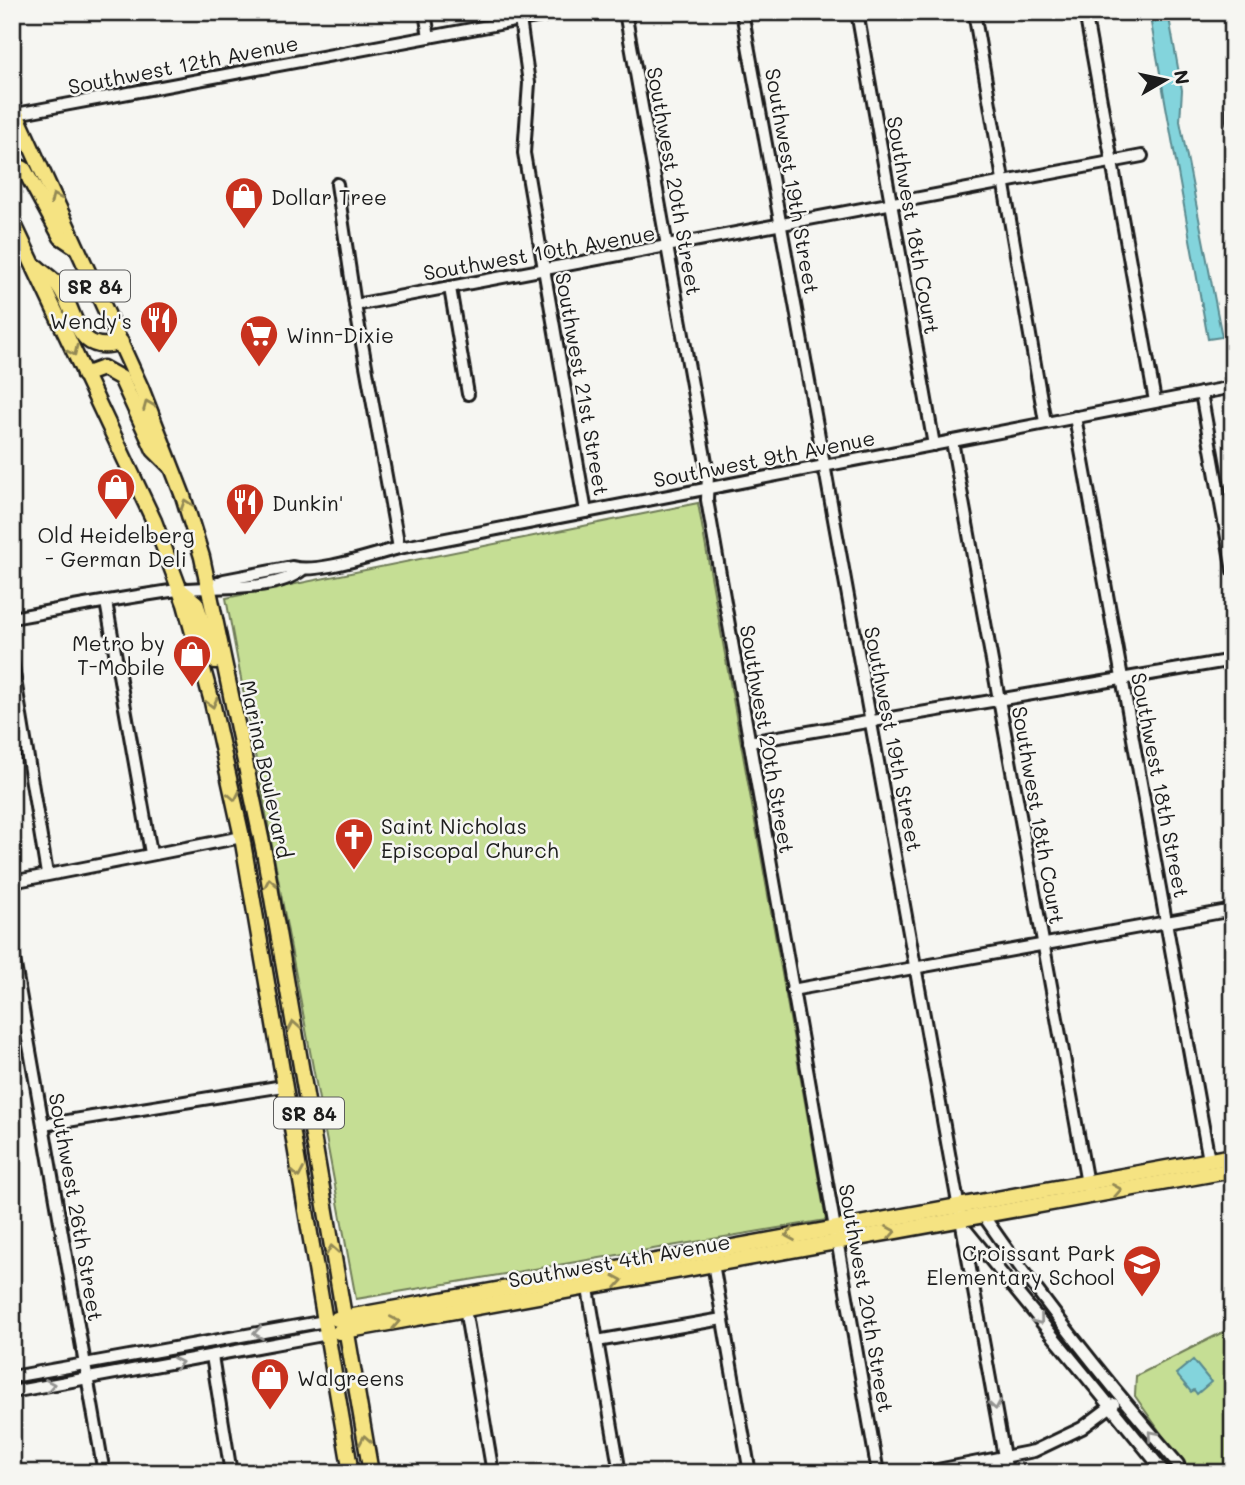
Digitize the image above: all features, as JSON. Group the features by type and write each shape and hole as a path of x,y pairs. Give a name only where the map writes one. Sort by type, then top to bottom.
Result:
{"main road":[{"name":"Marina Boulevard","path":"14,112 121,342 192,523 265,857 371,1473"},
{"path":"12,163 24,169 30,176 61,237 78,248"},
{"name":"Marina Boulevard","path":"12,220 154,522 180,590 219,730 242,837 351,1473"},
{"path":"33,264 58,285 80,333 90,343 108,346 121,342"},
{"path":"84,374 103,368 118,375 154,450 173,469"},
{"path":"180,590 196,603 212,658 225,675"},
{"path":"242,837 265,857"},
{"name":"Southwest 4th Avenue","path":"963,1218 1233,1156"},
{"name":"Southwest 4th Avenue","path":"326,1328 836,1234 983,1215 1088,1189 1233,1170"}],"street":[{"path":"425,12 429,37"},
{"name":"Southwest 12th Avenue","path":"14,112 429,37 520,16 563,12"},
{"name":"Southwest 20th Street","path":"625,12 708,474 707,489 749,742 878,1473"},
{"name":"Southwest 19th Street","path":"743,12 918,967 1007,1473"},
{"name":"Southwest 18th Court","path":"857,12 934,445"},
{"path":"974,12 1001,182 1045,422"},
{"path":"1085,12 1156,401"},
{"name":"Southwest 21st Street","path":"520,16 529,83 524,153 586,512"},
{"path":"1233,106 1233,121"},
{"name":"Southwest 10th Avenue","path":"355,305 1142,156"},
{"path":"337,184 355,305 399,548"},
{"path":"450,288 468,394"},
{"name":"Southwest 9th Avenue","path":"12,618 106,601 208,588 224,580 261,572 292,567 302,570 399,548 1233,387"},
{"path":"1201,393 1233,570"},
{"name":"Southwest 18th Street","path":"1075,416 1209,1160"},
{"name":"Southwest 18th Court","path":"952,441 1088,1189"},
{"path":"106,601 151,853"},
{"path":"749,742 1233,660"},
{"path":"12,661 47,874"},
{"path":"12,882 242,837"},
{"path":"792,990 1233,910"},
{"name":"Southwest 26th Street","path":"12,948 104,1473"},
{"path":"43,1125 283,1086"},
{"path":"983,1215 1019,1268 1121,1399 1178,1464 1179,1473"},
{"path":"963,1218 1109,1408 1166,1473"},
{"path":"711,1257 750,1473"},
{"path":"586,1280 620,1473"},
{"path":"463,1302 493,1473"},
{"path":"597,1341 722,1319"},
{"name":"Southwest 4th Avenue","path":"12,1392 212,1356 326,1328"},
{"name":"Southwest 4th Avenue","path":"12,1377 326,1328"},
{"path":"212,1356 231,1473"},
{"path":"922,1473 1034,1451 1060,1440 1121,1399"}],"green space":[{"path":"698,503 826,1220 356,1299 226,598"},
{"path":"1233,1327 1233,1473 1186,1473 1186,1469 1135,1396 1136,1376"}],"water":[{"path":"1149,12 1168,12 1182,90 1180,121 1222,337 1208,339"},
{"path":"1193,1360 1211,1382 1197,1394 1194,1390 1191,1392 1176,1374"}],"place":[{"name":"Dollar Tree","path":"244,230"},
{"name":"Wendy's","path":"159,354"},
{"name":"Winn-Dixie","path":"259,368"},
{"name":"Old Heidelberg - German Deli","path":"116,521"},
{"name":"Dunkin'","path":"245,536"},
{"name":"Metro by T-Mobile","path":"192,688"},
{"name":"Saint Nicholas Episcopal Church","path":"354,871"},
{"name":"Croissant Park Elementary School","path":"1142,1298"},
{"name":"Walgreens","path":"270,1411"}]}
